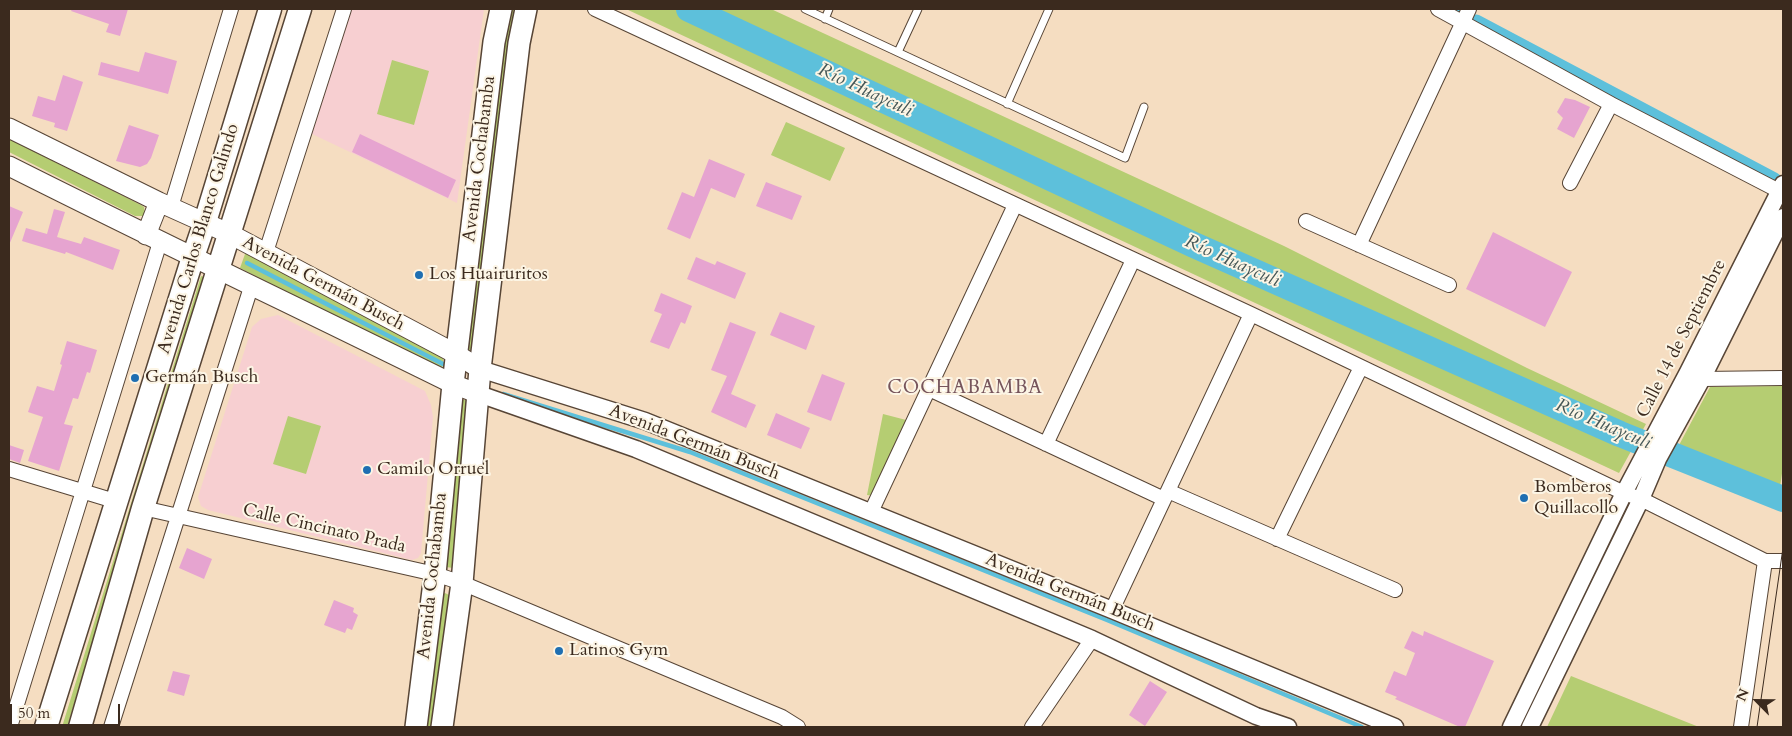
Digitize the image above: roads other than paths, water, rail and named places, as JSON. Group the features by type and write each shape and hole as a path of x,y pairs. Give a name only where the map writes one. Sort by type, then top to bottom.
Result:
{"highway":[{"name":"Avenida Carlos Blanco Galindo","path":"46,727 118,502 270,9"},
{"name":"Avenida Carlos Blanco Galindo","path":"80,727 143,508 300,9"}],"main road":[{"name":"Avenida Cochabamba","path":"416,727 435,574 452,384 494,42 501,9"},
{"name":"Avenida Cochabamba","path":"442,727 462,582 480,369 518,53 526,9"},
{"name":"Avenida Germán Busch","path":"9,128 266,252 456,354 480,369"},
{"name":"Avenida Germán Busch","path":"9,166 452,384 479,394"},
{"path":"153,238 165,204"}],"street":[{"name":"Avenida Carlos Blanco Galindo","path":"165,204 231,9"},
{"path":"266,252 344,9"},
{"path":"595,9 1251,314 1361,368 1640,499 1765,561 1783,561"},
{"path":"1438,9 1611,104 1782,190"},
{"path":"1359,244 1469,9"},
{"path":"1570,183 1611,104"},
{"name":"Calle 14 de Septiembre","path":"1695,375 1782,190"},
{"path":"871,512 1015,205"},
{"name":"Calle 14 de Septiembre","path":"1511,727 1624,493 1660,441 1783,217"},
{"path":"1306,221 1449,285"},
{"name":"Avenida Carlos Blanco Galindo","path":"10,727 83,492 153,238"},
{"path":"1046,444 1133,260"},
{"path":"112,727 252,284"},
{"path":"1112,610 1251,314"},
{"path":"1278,539 1361,368"},
{"name":"Avenida Germán Busch","path":"480,369 645,421 1395,727"},
{"path":"1695,375 1783,378"},
{"path":"929,389 1046,444 1166,495 1278,539 1395,590"},
{"name":"Avenida Germán Busch","path":"479,394 636,449 1092,639 1253,722 1288,727"},
{"name":"Calle 14 de Septiembre","path":"1530,727 1640,499 1651,456"},
{"path":"9,470 118,502"},
{"name":"Calle Cincinato Prada","path":"143,508 435,574 462,582 780,722 798,727"},
{"path":"1741,727 1765,561"},
{"path":"1032,727 1092,639"}],"lane":[{"path":"805,9 1124,158 1144,107"},
{"path":"825,18 829,9"},
{"path":"898,52 918,9"},
{"path":"1007,104 1050,9"}],"waterway":[{"name":"Río Huayculi","path":"689,9 1194,245 1620,434 1783,499"},
{"path":"1476,22 1774,180"},
{"path":"247,263 443,364"},
{"path":"503,394 690,452 1107,620 1362,727"}],"tram line":[{"path":"1757,727 1783,548"}],"place":[{"name":"Los Huairuritos","path":"419,275"},
{"name":"Germán Busch","path":"135,378"},
{"name":"Camilo Orruel","path":"367,470"},
{"name":"Bomberos Quillacollo","path":"1524,498"},
{"name":"Latinos Gym","path":"559,651"}],"district":[{"name":"COCHABAMBA","path":"965,389"}]}
